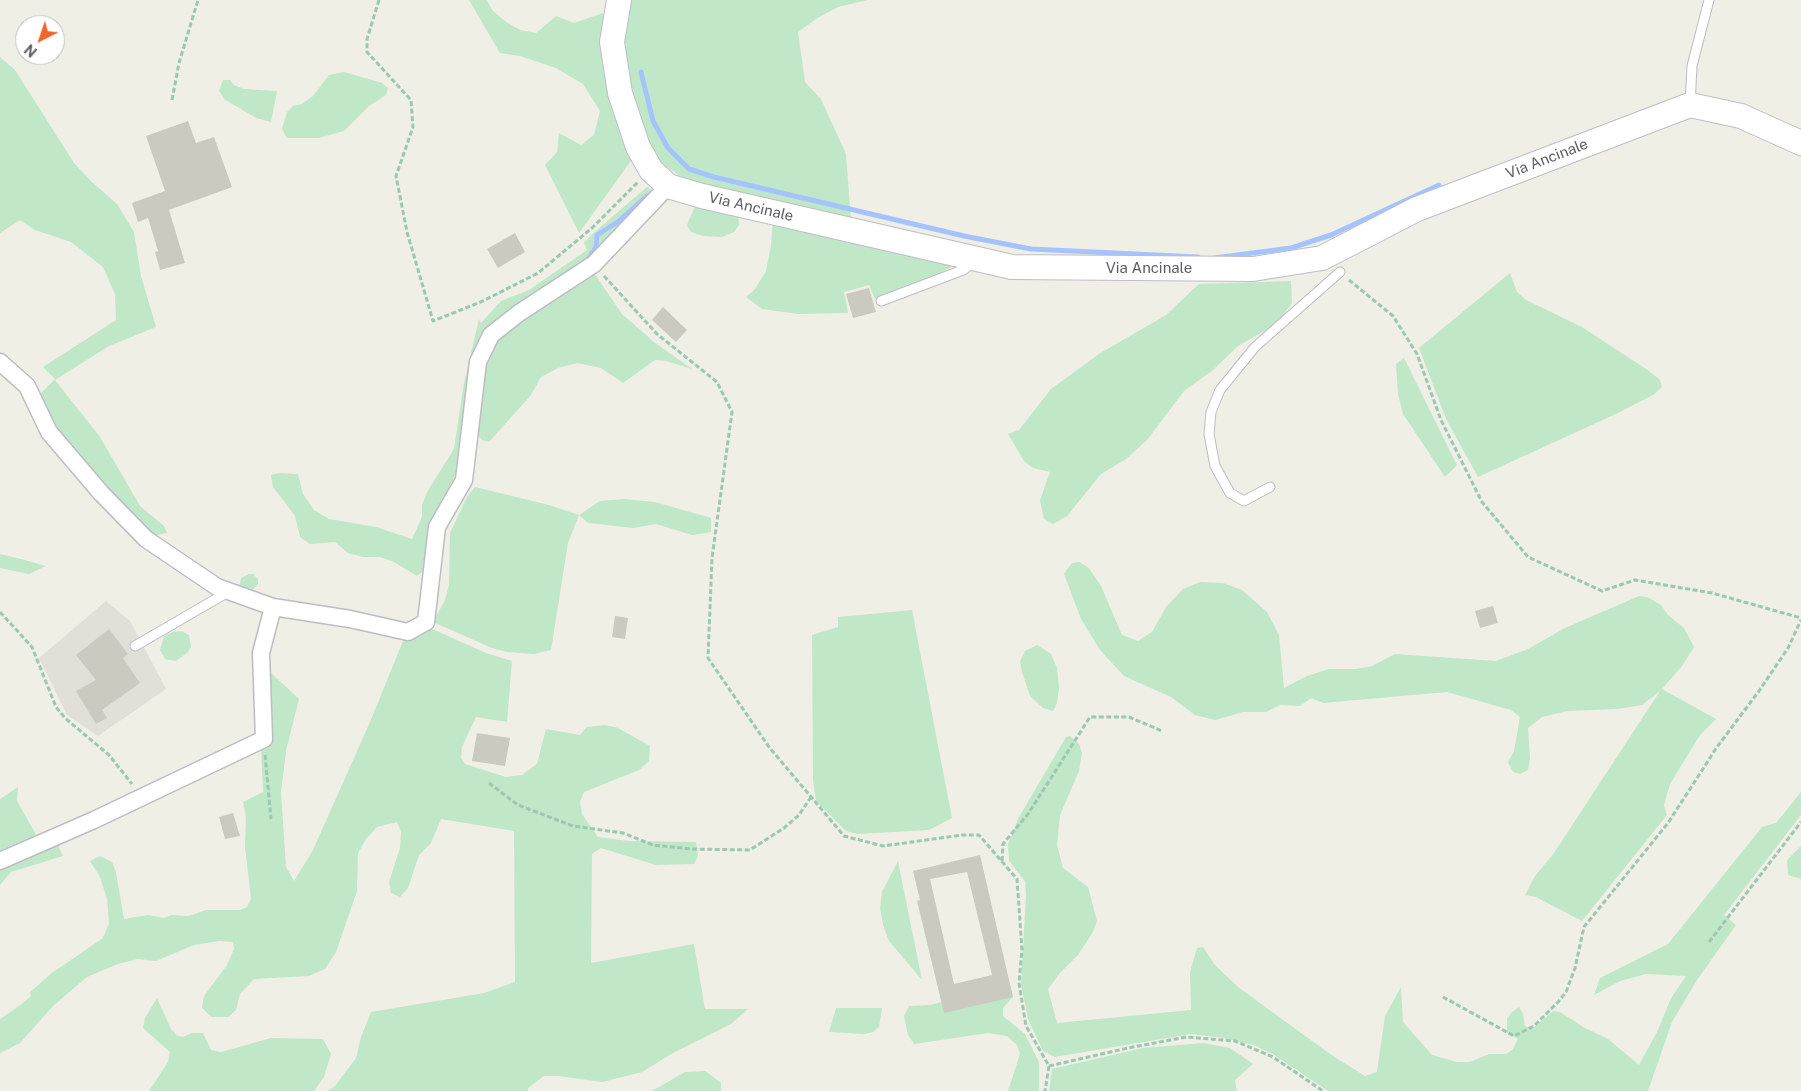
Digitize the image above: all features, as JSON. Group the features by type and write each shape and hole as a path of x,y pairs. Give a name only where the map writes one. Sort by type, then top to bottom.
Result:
{"main road":[{"path":"619,0 612,42 620,93 638,147 660,178"},
{"path":"1690,105 1741,116 1801,143"},
{"name":"Via Ancinale","path":"660,178 702,196 1012,267 1253,269 1322,258 1417,209 1690,105"}],"street":[{"path":"0,362 27,386 49,432 101,493 146,539 228,592 272,607 408,632 426,622 437,527 464,480 478,362 490,335 519,313 594,264 660,178"},
{"path":"0,861 140,798 264,739 261,653 272,607"}],"lane":[{"path":"1690,105 1692,66 1709,0"},
{"path":"880,301 964,270 980,259"},
{"path":"1270,488 1244,501 1230,493 1215,466 1209,434 1211,412 1220,390 1255,347 1340,272"},
{"path":"135,646 228,592"}],"path":[{"path":"172,100 179,63 198,0"},
{"path":"379,0 367,39 367,52 411,100 413,127 396,176 407,232 433,321 483,301 538,273 592,228 624,194 660,178"},
{"path":"594,264 657,334 716,382 732,412 712,558 708,658 769,747 844,836 883,846 962,835 979,835 1016,879 1022,950 1019,983 1026,1026 1049,1066 1045,1091"},
{"path":"1340,272 1394,316 1417,354 1441,420 1482,502 1528,557 1602,591 1635,580 1712,593 1801,619 1788,648 1717,747 1668,823 1584,927 1575,968 1566,992 1559,1001 1534,1026 1514,1036 1443,997"},
{"path":"0,612 32,647 56,707 65,718 109,756 128,778 140,798"},
{"path":"1002,862 1003,844 1028,814 1090,717 1129,717 1162,730"},
{"path":"264,739 271,819"},
{"path":"489,783 518,804 573,826 622,833 653,845 692,849 750,850 784,828 799,815 811,797"},
{"path":"1709,942 1801,822"},
{"path":"1049,1066 1128,1048 1186,1038 1235,1040 1273,1057 1323,1091"}],"shaded area":[{"path":"106,601 130,621 166,689 98,736 67,715 39,658"}],"green space":[{"path":"469,0 487,0 492,10 506,22 520,30 536,33 556,16 574,23 603,13 604,28 633,158 579,233 545,165 557,152 559,133 581,145 594,135 600,111 583,84 556,68 520,56 500,53"},
{"path":"631,0 868,0 838,7 819,17 798,32 805,82 821,99 846,154 851,220 685,179 664,165 650,148 629,88 622,28"},
{"path":"0,57 15,70 74,163 117,204 134,232 141,276 156,327 109,346 55,380 100,437 140,506 164,526 167,533 153,536 75,460 40,403 41,393 55,379 43,367 116,320 115,294 103,267 71,242 35,230 20,220 0,233"},
{"path":"344,72 382,83 388,88 386,95 369,106 344,131 319,138 287,138 282,129 287,112 293,106 302,104 313,96 329,75"},
{"path":"223,80 230,80 234,85 244,89 277,91 271,122 256,118 224,99 219,91"},
{"path":"647,187 651,190 651,195 588,264 622,314 654,342 692,369 666,361 655,360 623,383 601,368 577,363 558,368 541,377 531,395 489,442 482,440 473,429 442,508 424,571 417,576 392,561 380,557 363,557 348,553 335,542 310,544 300,537 295,516 273,487 271,475 280,473 298,474 303,494 314,510 329,519 376,527 412,539 422,517 422,505 427,492 454,449 464,383 479,319 481,323 501,301 529,290 587,250 584,243 590,236"},
{"path":"696,204 738,211 739,225 734,232 722,237 703,236 691,232 687,226"},
{"path":"773,218 960,262 928,280 875,299 869,285 844,292 848,313 798,314 762,309 746,297 755,289 766,271 771,246"},
{"path":"1510,273 1517,292 1526,300 1582,327 1649,371 1660,380 1662,387 1653,395 1618,413 1478,477 1446,419 1419,348"},
{"path":"1291,281 1292,303 1282,317 1268,329 1238,346 1213,370 1184,391 1147,440 1126,459 1101,474 1067,516 1053,524 1044,519 1040,500 1050,472 1033,468 1024,461 1008,434 1019,430 1051,389 1099,354 1166,315 1199,284"},
{"path":"1404,358 1457,465 1445,477 1403,414 1398,394 1396,364"},
{"path":"475,487 549,505 579,515 568,543 551,650 534,654 507,652 492,648 433,622 445,600 449,585 450,533 467,497"},
{"path":"624,499 655,502 711,518 711,532 692,535 656,524 633,528 588,523 579,515 600,501"},
{"path":"0,554 46,566 29,574 0,568"},
{"path":"1079,562 1089,568 1101,586 1122,635 1138,641 1152,632 1166,607 1183,589 1200,582 1223,583 1242,590 1267,612 1279,635 1284,688 1307,676 1329,669 1356,669 1372,666 1395,654 1496,661 1528,649 1565,628 1639,596 1647,597 1661,605 1668,615 1684,628 1694,647 1682,666 1662,689 1716,719 1700,735 1670,784 1664,805 1667,815 1582,921 1536,897 1525,895 1535,876 1554,853 1660,691 1642,705 1617,709 1567,711 1542,717 1528,728 1530,759 1528,770 1520,774 1513,772 1508,762 1514,751 1520,717 1511,710 1447,692 1323,703 1311,698 1300,706 1280,705 1266,712 1243,712 1215,720 1195,715 1171,697 1124,676 1100,650 1081,619 1064,574 1072,563"},
{"path":"253,574 258,579 258,584 249,593 239,591 241,578"},
{"path":"912,610 952,818 929,830 857,834 846,831 816,801 813,780 812,635 838,627 838,617"},
{"path":"430,628 486,653 512,661 507,722 476,717 462,747 461,758 465,764 506,777 522,775 537,764 546,729 580,735 587,727 605,725 618,728 650,746 649,761 639,770 584,792 580,802 582,814 598,837 629,841 696,842 698,856 694,864 656,865 601,848 592,854 591,963 694,944 705,1009 748,1009 731,1024 673,1053 642,1072 602,1082 559,1076 544,1076 527,1089 529,1091 327,1091 335,1086 356,1058 361,1037 371,1012 484,993 515,982 514,831 441,819 431,843 419,855 408,888 400,897 391,893 389,882 400,848 401,832 397,822 377,827 366,839 358,853 357,891 336,952 325,969 309,976 254,979 240,994 236,1010 228,1017 212,1017 202,1008 204,996 227,965 234,949 233,942 219,941 194,945 156,961 138,959 118,964 87,977 53,1006 20,1043 0,1053 0,1019 22,1004 31,996 30,992 52,973 103,938 109,923 107,899 100,877 90,861 100,856 112,862 116,872 124,919 148,915 164,918 171,915 189,916 206,910 240,910 247,907 251,899 245,847 246,816 243,802 263,792 261,746 269,671 299,699 286,751 281,793 286,867 294,881 313,850 370,722 405,636"},
{"path":"181,631 189,635 191,647 187,653 176,661 165,659 160,650 164,636 172,632"},
{"path":"1037,645 1051,654 1057,668 1059,687 1057,703 1053,711 1043,708 1030,696 1022,672 1020,662 1025,651"},
{"path":"1070,736 1079,744 1082,753 1079,771 1060,815 1057,845 1063,868 1088,887 1097,921 1093,932 1078,955 1060,973 1048,989 1057,1023 1191,1010 1190,972 1197,948 1203,947 1215,965 1238,987 1330,1054 1365,1076 1377,1072 1385,1016 1401,987 1403,1022 1432,1055 1457,1062 1470,1062 1489,1054 1506,1054 1513,1049 1518,1039 1507,1033 1507,1019 1519,1007 1523,1014 1525,1026 1532,1029 1553,1011 1560,1012 1585,1028 1608,1039 1639,1065 1658,1030 1671,998 1686,976 1646,974 1620,981 1594,995 1600,978 1668,944 1762,827 1776,823 1801,792 1801,815 1724,915 1736,925 1697,980 1672,1022 1648,1091 1328,1091 1274,1055 1254,1045 1224,1038 1191,1034 1055,1057 1043,1051 1028,1019 1021,985 1026,896 1025,881 1009,861 1008,844 1019,817 1066,737"},
{"path":"18,787 17,801 38,838 0,856 0,799"},
{"path":"56,841 63,856 11,872 0,885 0,864"},
{"path":"1801,846 1801,879 1788,875 1787,860"},
{"path":"898,861 922,980 889,941 883,925 880,909 882,892"},
{"path":"1010,984 1013,997 1003,1008 1003,1016 1025,1034 1039,1062 1039,1091 1008,1091 1020,1054 1017,1045 1007,1036 988,1033 914,1044 908,1035 904,1016 909,1006 930,1005"},
{"path":"157,998 171,1029 176,1035 183,1037 192,1033 203,1033 211,1050 221,1052 271,1038 323,1039 331,1054 324,1077 314,1091 149,1091 168,1062 170,1052 143,1028 145,1018"},
{"path":"836,1008 882,1008 879,1027 873,1032 865,1034 829,1032"},
{"path":"1203,1043 1230,1048 1253,1064 1235,1080 1237,1091 1049,1091 1052,1069 1143,1048"},
{"path":"705,1071 721,1083 721,1091 652,1091 685,1072"}],"building":[{"path":"188,121 196,143 214,137 232,187 169,210 185,263 160,270 155,252 158,251 148,218 138,222 132,203 165,191 146,136"},
{"path":"515,233 525,252 498,268 487,249"},
{"path":"869,288 876,312 853,318 846,294"},
{"path":"663,307 687,330 676,342 652,320"},
{"path":"1493,606 1498,623 1480,628 1475,611"},
{"path":"615,616 628,618 625,639 612,637"},
{"path":"109,629 128,654 123,658 140,683 102,710 107,718 96,724 76,691 96,680 76,655"},
{"path":"477,733 510,738 505,766 472,761"},
{"path":"233,813 240,836 225,839 219,817"},
{"path":"980,855 1013,997 944,1013 917,901 920,900 913,871","holes":["967,872 992,975 954,984 930,879"]}],"waterway":[{"path":"641,72 653,121 668,148 689,169 714,177 964,236 1031,249 1198,257"},
{"path":"1214,258 1291,248 1331,235 1439,185"},
{"path":"589,258 596,247 597,235 619,221 647,196"}]}
